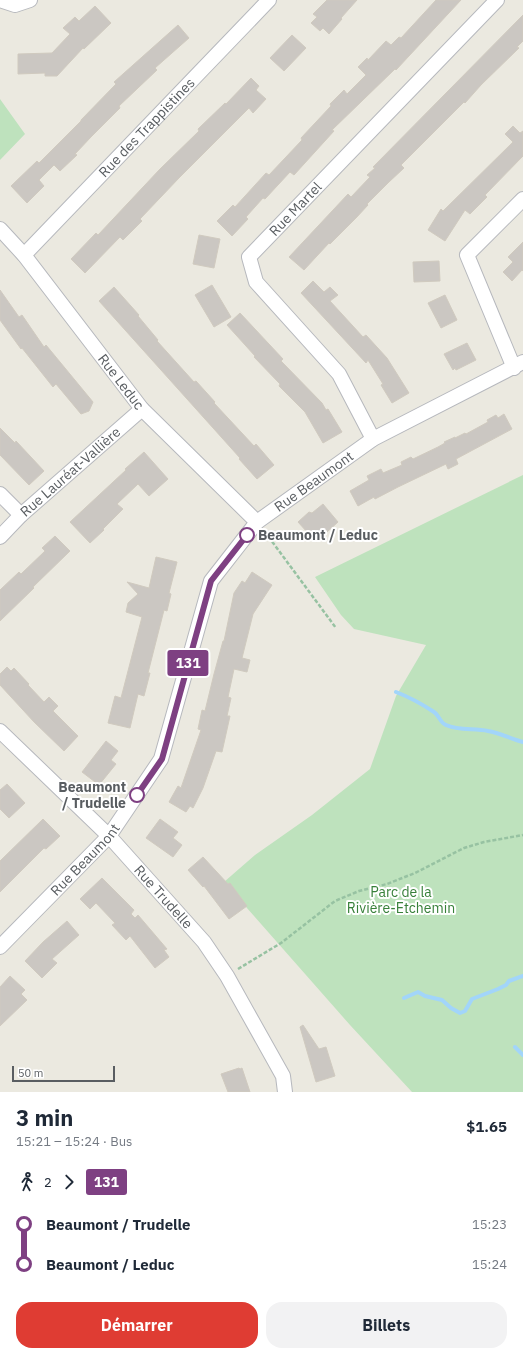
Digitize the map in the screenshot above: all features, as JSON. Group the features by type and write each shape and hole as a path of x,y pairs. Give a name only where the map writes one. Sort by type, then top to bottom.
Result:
{"street":[{"path":"0,0 15,4 30,0"},
{"name":"Rue des Trappistines","path":"24,255 269,0"},
{"name":"Rue Martel","path":"373,439 339,374 256,282 249,257 497,0"},
{"path":"518,365 467,255 523,199"},
{"name":"Rue Leduc","path":"0,229 24,255 142,409 257,522"},
{"name":"Rue Beaumont","path":"0,947 109,836 162,759 211,581 257,522 373,439 518,365"},
{"name":"Rue Lauréat-Vallière","path":"0,537 21,515 142,409"},
{"path":"0,494 21,515"},
{"name":"Rue Trudelle","path":"0,731 109,836 204,942 227,976 283,1076 285,1092"}],"path":[{"path":"257,522 336,628"},
{"path":"227,976 281,943 335,901 353,893 387,884 415,873 464,848 484,842 523,835"}],"green space":[{"path":"0,99 25,134 0,160"},
{"name":"Parc de la Rivière-Etchemin","path":"523,475 523,1092 412,1092 350,1025 224,882 255,855 312,815 370,769 396,696 426,645 354,629 341,615 315,577"}],"building":[{"path":"327,0 357,0 329,34 323,28 320,31 311,23 317,17 313,14"},
{"path":"436,0 461,0 396,70 395,69 332,130 334,131 294,175 290,172 265,199 263,198 246,217 248,219 232,236 217,221 233,205 235,207 266,173 269,175 302,140 301,138 344,90 347,94 366,75 358,67 367,58 368,60 386,41 391,45 399,37 401,38"},
{"path":"95,6 111,23 84,49 83,48 57,76 45,76 45,73 18,74 18,54 52,53 70,34 63,28 75,17 79,21"},
{"path":"523,15 523,41 517,47 519,48 401,165 404,168 367,204 368,205 356,218 330,244 329,243 304,270 289,257 348,194 351,197 370,177 367,175 375,168 373,167"},
{"path":"178,25 189,38 155,68 157,70 119,106 120,108 75,154 77,155 60,171 54,165 39,180 44,186 27,203 11,186 37,161 39,163 81,121 116,84 114,82"},
{"path":"292,35 306,48 284,71 270,58"},
{"path":"251,78 259,86 256,90 266,99 253,113 249,108 140,219 142,221 123,240 120,237 85,273 71,259 96,233 98,235 160,169 199,131 198,129 225,103 226,104"},
{"path":"513,126 520,133 523,131 523,156 485,195 487,197 470,214 465,210 445,241 428,230 441,209 443,211 513,142 505,134"},
{"path":"199,235 220,239 214,268 193,264"},
{"path":"523,242 523,271 522,270 512,281 503,272 513,262 508,257"},
{"path":"439,261 440,281 414,282 413,262"},
{"path":"313,281 324,292 330,287 338,295 330,301 363,337 366,335 387,358 409,393 392,403 381,385 383,384 368,360 366,363 301,293"},
{"path":"212,285 231,317 214,327 195,295"},
{"path":"114,287 139,315 138,316 158,340 157,341 194,382 196,381 215,402 214,403 254,446 256,444 274,465 257,479 239,459 240,458 99,301"},
{"path":"0,290 19,317 22,315 44,347 46,345 93,402 89,411 81,414 56,384 53,387 22,348 21,349 0,320"},
{"path":"445,295 457,320 441,328 428,303"},
{"path":"240,313 283,359 281,361 322,403 326,410 328,409 342,432 323,443 305,412 279,386 280,384 254,357 255,356 227,325"},
{"path":"467,343 476,360 453,370 444,354"},
{"path":"504,414 512,429 456,459 458,464 448,469 446,464 375,499 374,497 358,506 350,491 369,480 367,476 381,469 383,473 402,465 401,462 411,457 413,459 438,447 445,443 444,442 465,433 466,434 488,422 487,420 496,415 498,418"},
{"path":"0,428 15,443 16,441 44,471 29,485 0,455"},
{"path":"144,452 168,479 149,496 138,484 117,504 123,509 90,543 70,522"},
{"path":"323,504 338,522 316,542 298,522 309,512 312,513"},
{"path":"55,536 70,551 0,621 0,590 19,572 21,574 45,551 42,548"},
{"path":"156,557 177,562 169,593 171,594 167,611 164,610 148,673 150,673 144,696 138,694 130,728 108,723 115,696 121,698 142,617 126,612 128,603 138,594 127,582 149,588"},
{"path":"252,572 272,585 253,614 242,658 250,660 247,672 234,669 228,697 231,698 227,716 230,716 222,752 216,751 203,788 193,808 190,806 186,812 169,802 178,786 181,788 201,730 198,729 202,710 205,711 224,641 234,593 242,581 245,583"},
{"path":"7,667 11,671 14,668 44,702 49,697 58,706 53,711 78,736 64,751 34,722 0,685 0,674"},
{"path":"106,741 118,751 111,760 116,764 99,785 82,772"},
{"path":"7,784 25,803 9,818 0,809 0,790"},
{"path":"43,819 60,836 46,849 44,848 0,892 0,861"},
{"path":"160,819 178,832 173,838 182,845 173,857 146,838"},
{"path":"203,857 228,884 230,883 247,906 229,919 204,886 203,887 188,870"},
{"path":"102,878 134,910 131,914 135,918 138,915 167,949 164,950 169,957 155,968 130,936 126,940 112,925 115,923 96,903 90,909 80,899"},
{"path":"67,921 79,935 52,959 57,963 42,978 25,961 43,942"},
{"path":"10,976 25,990 21,994 27,1000 0,1026 0,987"},
{"path":"303,1025 319,1049 326,1047 335,1076 316,1082 300,1027"},
{"path":"242,1068 250,1092 228,1092 221,1074"}],"waterway":[{"path":"396,692 434,712 442,723 451,727 483,730 523,742"},
{"path":"404,998 418,992 425,996 442,1000 451,1008 460,1013 465,1011 472,999 498,989 506,985 509,981 523,976"},
{"path":"515,1047 523,1055"}],"bus line":[{"name":"131","path":"137,795 162,759 211,581 247,535"}],"place":[{"name":"Beaumont / Leduc","path":"247,535"},
{"name":"Beaumont / Trudelle","path":"137,795"}]}
